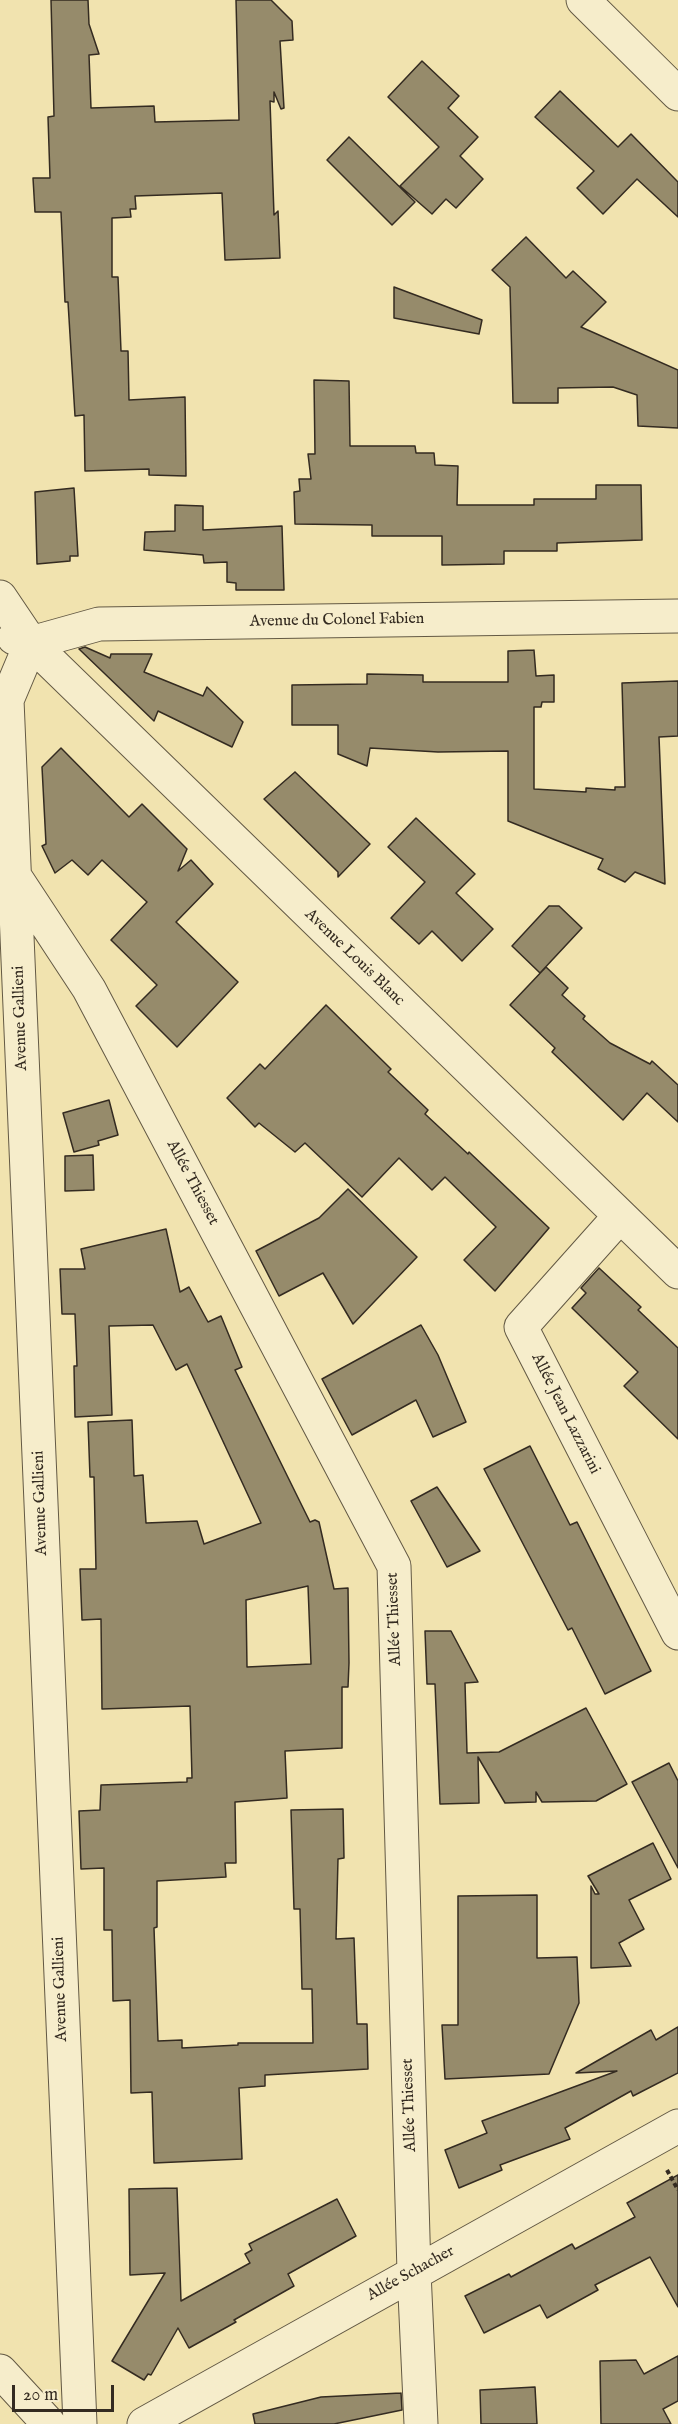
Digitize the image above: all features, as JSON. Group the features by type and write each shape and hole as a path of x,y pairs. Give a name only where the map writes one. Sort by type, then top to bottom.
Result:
{"street":[{"path":"583,0 678,94"},
{"path":"0,597 31,643"},
{"name":"Avenue du Colonel Fabien","path":"31,643 99,624 678,616"},
{"path":"0,634 31,643"},
{"name":"Avenue Gallieni","path":"31,643 7,700 80,2424"},
{"name":"Avenue Louis Blanc","path":"31,643 678,1272"},
{"name":"Allée Thiesset","path":"14,876 89,989 394,1566 414,2272 421,2424"},
{"name":"Allée Jean Lazzarini","path":"620,1216 520,1327 678,1633"},
{"name":"Allée Schacher","path":"144,2424 678,2126"},
{"path":"0,2371 49,2424"}],"building":[{"path":"51,0 88,0 89,24 99,54 89,55 91,108 154,106 155,122 239,120 236,0 271,0 292,21 293,40 280,41 284,108 281,109 274,92 274,102 270,101 274,215 278,211 280,258 225,260 222,193 135,196 136,209 130,209 131,217 112,218 112,277 118,277 121,351 128,351 129,400 185,397 186,476 149,475 149,469 85,471 84,415 75,416 68,302 65,302 61,212 35,212 33,178 50,178 48,117 54,116"},
{"path":"422,61 459,96 448,108 478,137 460,156 483,179 456,208 446,199 432,214 400,186 439,147 388,97"},
{"path":"560,91 618,147 631,134 678,182 678,217 637,179 603,214 577,188 594,171 535,117"},
{"path":"349,137 415,202 392,225 327,160"},
{"path":"526,237 566,278 573,271 606,302 581,327 678,370 678,428 638,426 637,395 613,387 558,388 558,403 513,403 510,287 492,270"},
{"path":"394,287 482,320 479,334 394,318"},
{"path":"314,380 349,381 350,446 415,446 416,453 434,453 435,465 458,466 457,505 534,505 534,499 596,499 596,485 641,485 642,540 557,543 557,551 504,551 504,564 442,565 442,536 372,536 372,525 295,524 294,492 300,491 299,479 311,479 308,454 315,454"},
{"path":"74,488 78,556 70,556 70,561 37,564 35,492"},
{"path":"175,505 203,506 203,530 282,526 284,590 236,590 236,583 227,582 227,562 204,563 203,555 144,550 145,532 175,531"},
{"path":"85,647 110,658 111,654 152,654 144,672 203,696 207,687 243,722 232,747 158,711 154,721 79,649"},
{"path":"534,650 536,676 554,675 554,702 542,702 541,707 534,707 534,789 586,792 586,788 615,790 615,787 625,787 622,683 678,681 678,736 659,737 665,884 635,872 625,882 598,869 603,859 508,821 508,751 438,752 370,748 367,766 338,754 338,725 292,725 292,685 367,684 367,674 423,675 423,682 508,682 508,651"},
{"path":"61,748 129,817 142,804 187,849 178,871 191,860 213,884 176,922 238,982 177,1047 136,1006 157,985 111,940 147,902 102,860 88,875 72,860 55,873 42,846 46,844 42,767"},
{"path":"295,772 370,844 338,877 338,872 264,799"},
{"path":"416,818 475,874 456,893 493,929 462,961 432,931 419,944 391,918 425,882 388,847"},
{"path":"549,906 559,906 582,928 540,973 512,946"},
{"path":"546,967 568,988 562,995 585,1016 583,1019 610,1043 650,1064 652,1061 678,1085 678,1122 647,1093 623,1120 552,1052 555,1048 510,1005"},
{"path":"326,1005 391,1069 388,1072 428,1110 425,1114 468,1154 469,1152 549,1228 495,1291 464,1260 496,1227 445,1177 432,1190 399,1158 362,1197 305,1143 295,1152 259,1123 255,1127 227,1098 260,1064 265,1069"},
{"path":"109,1100 118,1135 98,1141 99,1145 74,1152 63,1113"},
{"path":"93,1155 94,1190 65,1191 65,1156"},
{"path":"348,1189 417,1257 353,1324 323,1273 279,1296 256,1251 319,1218"},
{"path":"166,1229 180,1292 189,1287 208,1322 221,1316 242,1367 235,1370 310,1522 315,1520 319,1522 334,1589 348,1588 349,1663 348,1687 342,1687 342,1748 285,1751 287,1798 235,1802 236,1863 225,1863 226,1877 157,1881 157,1927 154,1928 158,2041 182,2040 182,2048 238,2045 238,2043 313,2043 312,1989 302,1989 300,1909 294,1909 291,1810 343,1809 344,1858 338,1859 336,1939 354,1938 357,2024 367,2024 368,2069 265,2075 265,2086 239,2088 242,2159 154,2163 152,2092 131,2093 130,2000 113,2001 112,1930 104,1930 104,1868 81,1869 79,1811 100,1810 101,1785 187,1782 187,1778 192,1778 190,1706 102,1709 101,1619 82,1620 80,1569 96,1569 94,1477 90,1477 88,1422 132,1420 134,1476 143,1475 146,1523 197,1521 204,1544 261,1523 187,1364 176,1370 153,1325 109,1326 112,1415 75,1417 74,1366 77,1366 75,1314 62,1314 60,1269 85,1269 81,1249","holes":["308,1586 311,1664 247,1667 246,1600"]},
{"path":"599,1268 641,1307 638,1310 678,1348 678,1439 624,1386 638,1372 572,1308 586,1293 581,1288"},
{"path":"421,1325 438,1355 466,1422 433,1437 416,1400 352,1435 322,1379"},
{"path":"530,1446 570,1525 577,1522 651,1671 605,1694 572,1628 568,1630 484,1469"},
{"path":"437,1487 480,1551 447,1567 411,1501"},
{"path":"425,1631 451,1631 478,1682 465,1683 467,1753 499,1752 586,1708 627,1784 596,1801 542,1802 536,1792 536,1802 505,1803 478,1757 479,1803 440,1804 435,1684 427,1684"},
{"path":"669,1763 678,1781 678,1868 632,1782"},
{"path":"653,1843 671,1879 629,1900 644,1929 619,1943 631,1966 591,1968 591,1886 595,1894 599,1894 588,1876"},
{"path":"537,1895 537,1958 577,1957 579,2003 549,2074 445,2079 442,2025 458,2025 458,1896"},
{"path":"678,2027 678,2073 633,2096 631,2091 565,2128 570,2139 500,2165 502,2170 459,2188 445,2150 487,2133 482,2121 617,2071 576,2073 651,2030 656,2040"},
{"path":"678,2175 678,2307 650,2257 595,2285 598,2290 547,2318 540,2305 484,2333 465,2296 509,2274 511,2277 572,2244 575,2249 635,2217 627,2203"},
{"path":"177,2188 181,2301 250,2263 245,2254 252,2250 249,2244 337,2199 356,2236 288,2274 294,2286 189,2348 178,2328 151,2375 148,2374 144,2380 112,2361 165,2273 130,2275 129,2189"},
{"path":"678,2356 678,2401 663,2409 671,2424 601,2424 600,2361 636,2360 644,2374"},
{"path":"535,2387 537,2424 481,2424 480,2390"},
{"path":"401,2393 402,2410 334,2424 255,2424 253,2414 321,2397"}]}
